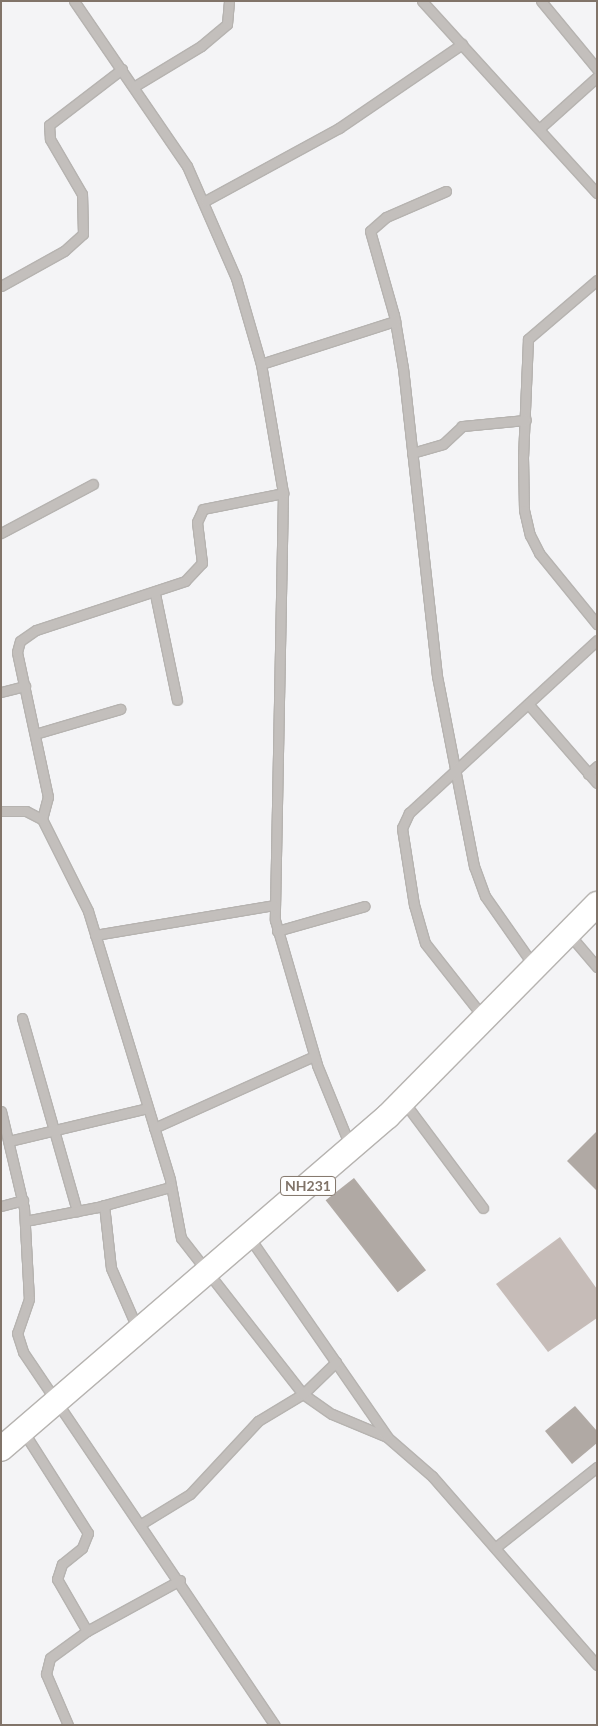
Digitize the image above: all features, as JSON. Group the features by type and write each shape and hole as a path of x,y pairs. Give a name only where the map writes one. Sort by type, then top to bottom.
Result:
{"highway":[{"name":"NH231","path":"1,1449 140,1333 404,1101 597,904"}],"street":[{"path":"74,1 135,86 205,201 236,278 261,364 282,493 274,904 278,931 314,1056 351,1149"},
{"path":"135,86 201,46 226,24 229,1"},
{"path":"422,1 597,193"},
{"path":"541,1 597,69"},
{"path":"205,201 339,128 462,44"},
{"path":"1,286 64,250 84,234 82,194 50,139 49,125 122,69"},
{"path":"538,129 597,77"},
{"path":"446,191 386,217 370,231 395,320 437,676 482,890 535,967"},
{"path":"597,280 528,339 526,420 527,525 539,553 597,624"},
{"path":"261,364 395,320"},
{"path":"412,454 443,444 462,426 526,420"},
{"path":"1,533 94,484"},
{"path":"42,819 48,797 18,652 25,636 155,594 198,571 203,552 197,522 203,509 282,493"},
{"path":"155,594 177,700"},
{"path":"484,1018 425,942 402,841 409,813 530,706 597,640"},
{"path":"1,692 24,686"},
{"path":"530,706 597,783"},
{"path":"35,734 120,709"},
{"path":"588,774 597,766"},
{"path":"1,811 26,811 42,819 95,935 154,1128 181,1238 303,1394 332,1414 387,1437"},
{"path":"95,935 274,904"},
{"path":"278,931 365,906"},
{"path":"568,933 597,967"},
{"path":"22,1018 78,1211"},
{"path":"154,1128 186,1118 314,1056"},
{"path":"404,1101 483,1208"},
{"path":"9,1142 147,1108"},
{"path":"1,1111 23,1200 29,1299 17,1333 29,1365 55,1405 142,1524 275,1725"},
{"path":"25,1221 104,1205 170,1187"},
{"path":"1,1206 23,1200"},
{"path":"104,1205 111,1268 140,1333"},
{"path":"249,1237 387,1437 432,1476 496,1547 597,1665"},
{"path":"142,1524 190,1494 258,1421 303,1394 336,1362"},
{"path":"23,1431 88,1533 82,1548 62,1564 57,1580 87,1631"},
{"path":"496,1547 597,1467"},
{"path":"68,1725 51,1691 46,1665 60,1648 180,1580"}],"shaded area":[{"path":"560,1237 597,1289 597,1318 548,1352 496,1284"}],"building":[{"path":"597,1131 597,1191 567,1161"},
{"path":"354,1178 426,1270 398,1292 326,1200"},
{"path":"575,1406 597,1431 597,1443 572,1464 545,1431"}]}
